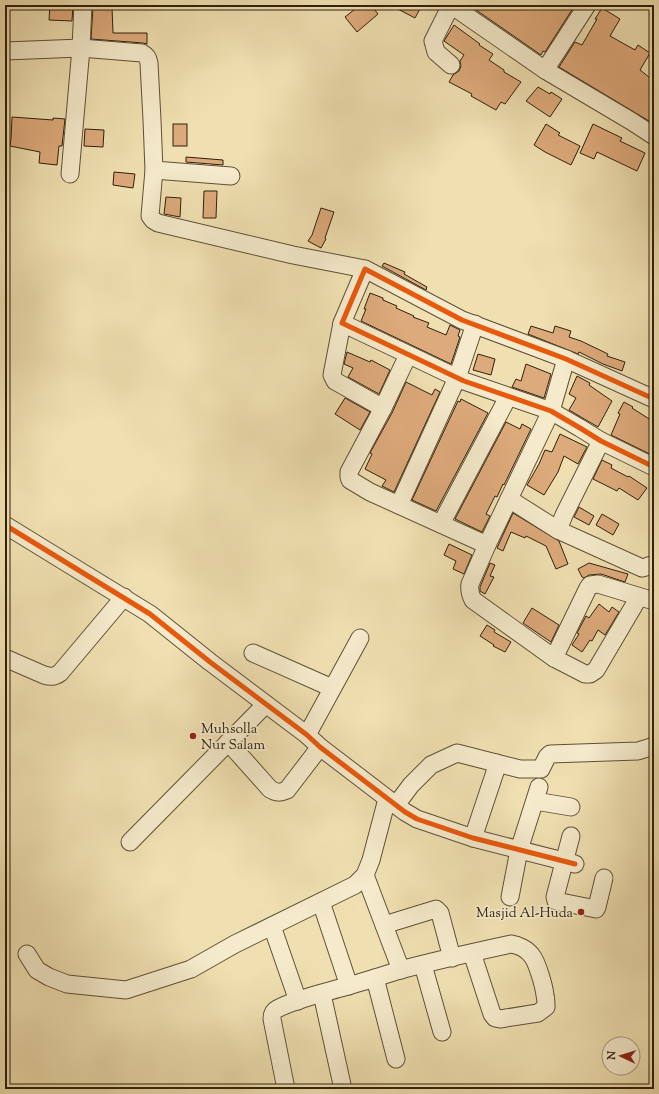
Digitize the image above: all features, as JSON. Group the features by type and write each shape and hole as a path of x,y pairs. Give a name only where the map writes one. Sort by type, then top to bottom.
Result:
{"street":[{"path":"70,174 81,48 82,5"},
{"path":"451,65 436,52 433,41 451,5 545,70 654,136"},
{"path":"545,70 587,5"},
{"path":"5,51 81,48 142,53 146,55 148,58 154,170 150,216 158,223 293,255 365,269 462,320 566,359 654,399"},
{"path":"154,170 231,176"},
{"path":"365,269 342,323 332,375 335,381 384,408"},
{"path":"342,323 457,378 551,412 601,441 654,466"},
{"path":"399,505 457,378 475,324"},
{"path":"408,355 384,408 348,476 350,480 359,486 488,545"},
{"path":"554,658 590,585 598,584 647,599 596,670 590,674 585,674 554,658 472,600 470,595 470,584 551,412 566,359"},
{"path":"441,524 508,397"},
{"path":"558,530 601,441"},
{"path":"509,499 558,530 642,568 654,564"},
{"path":"5,525 150,614 405,812 417,819 473,838 570,862"},
{"path":"5,658 49,677 55,677 124,597"},
{"path":"307,735 360,638"},
{"path":"253,653 332,688"},
{"path":"130,842 265,704"},
{"path":"228,742 270,789 281,793 287,790 320,747"},
{"path":"27,954 37,970 49,977 67,984 126,990 191,969 235,944 355,885 365,875 391,802 431,765 457,753 520,769 542,769 547,757 550,754 638,751 654,746"},
{"path":"473,838 495,772 496,762"},
{"path":"510,898 519,850 537,794 571,807"},
{"path":"571,836 570,862 555,897 556,900 596,909 604,878"},
{"path":"365,875 401,970"},
{"path":"321,902 349,986"},
{"path":"384,925 436,909 440,913 452,958"},
{"path":"272,926 298,1001"},
{"path":"286,1089 272,1014 277,1009 298,1001 401,970 472,953 511,944 517,944 532,956 545,993 546,1007 538,1013 500,1019 495,1018 492,1014 472,953"},
{"path":"423,965 442,1032"},
{"path":"375,978 396,1059"},
{"path":"322,994 343,1089"}],"building":[{"path":"50,5 73,5 72,21 49,20"},
{"path":"360,5 371,5 378,14 357,32 345,17"},
{"path":"390,5 422,5 415,18"},
{"path":"469,5 575,5 545,52 543,51 541,55"},
{"path":"93,7 112,7 113,33 147,33 147,44 91,39"},
{"path":"602,8 620,19 610,36 635,50 638,45 650,53 640,70 654,81 654,124 559,67 575,42 582,45"},
{"path":"454,25 493,54 489,60 504,70 504,72 521,82 505,104 501,102 496,110 471,96 472,94 449,82 453,75 459,71 461,66 460,61 464,55 444,41"},
{"path":"538,87 550,94 551,92 562,99 550,117 526,101"},
{"path":"12,117 53,120 53,118 65,119 62,146 59,146 57,165 39,163 40,152 10,146"},
{"path":"173,124 187,124 187,146 173,146"},
{"path":"546,124 560,133 558,135 580,146 571,165 534,145"},
{"path":"593,124 622,138 620,141 645,153 637,171 597,152 594,159 580,153"},
{"path":"85,129 104,130 103,147 84,146"},
{"path":"186,157 223,160 223,165 186,162"},
{"path":"114,172 135,174 133,188 113,185"},
{"path":"204,191 217,191 216,218 203,218"},
{"path":"166,197 181,198 180,217 164,214"},
{"path":"321,208 334,212 325,238 326,239 321,248 308,241 312,235"},
{"path":"384,263 405,272 404,274 427,287 426,290 382,266"},
{"path":"370,293 383,298 383,300 397,306 396,308 414,316 413,317 429,323 427,327 446,335 450,325 460,330 458,336 460,337 451,364 361,321"},
{"path":"531,326 553,333 555,326 571,331 569,337 608,354 607,356 625,362 622,371 603,364 579,352 578,354 528,334"},
{"path":"347,352 370,362 371,360 390,370 379,394 348,377 353,368 344,364"},
{"path":"478,354 495,359 491,375 473,370"},
{"path":"526,364 551,374 544,398 512,387 516,379 521,381"},
{"path":"577,376 590,383 589,385 612,401 598,427 569,410 576,398 569,394"},
{"path":"406,382 432,395 435,389 440,392 394,492 382,486 386,480 365,469 372,454 370,453 392,413"},
{"path":"345,398 370,412 360,430 335,414"},
{"path":"461,399 488,413 436,511 412,500 458,401 460,402"},
{"path":"624,402 654,422 654,456 611,435 620,414 618,413"},
{"path":"506,422 520,429 522,424 531,429 504,485 503,484 497,497 495,496 486,514 490,516 482,532 455,519"},
{"path":"560,434 587,447 578,464 564,456 558,472 544,495 527,485 545,450 552,452"},
{"path":"602,460 612,465 611,468 628,477 629,476 647,488 638,500 619,488 617,491 593,479"},
{"path":"579,507 594,516 589,525 574,517"},
{"path":"513,513 559,541 568,564 556,569 546,546 526,536 525,538 511,532 503,551 497,548"},
{"path":"602,514 619,524 613,535 596,525"},
{"path":"449,544 472,555 464,574 453,569 456,561 444,555"},
{"path":"490,563 495,565 490,576 494,577 485,594 480,591 480,587"},
{"path":"589,563 628,574 625,582 601,574 589,575 584,578 582,577 578,569"},
{"path":"599,604 609,612 612,607 619,612 605,635 598,630 592,641 590,640 582,652 572,645 579,634 577,633 586,616 589,618"},
{"path":"532,608 559,625 551,642 523,623"},
{"path":"487,625 495,630 494,632 511,642 505,652 493,646 494,645 480,636"}],"cycle path":[{"path":"654,399 566,359 462,320 365,269 342,323 464,381 551,411 601,441 654,467"},
{"path":"5,525 150,614 405,812 417,819 473,838 575,864"}],"place":[{"name":"Muhsolla Nur Salam","path":"193,736"},
{"name":"Masjid Al-Huda","path":"581,912"}]}
